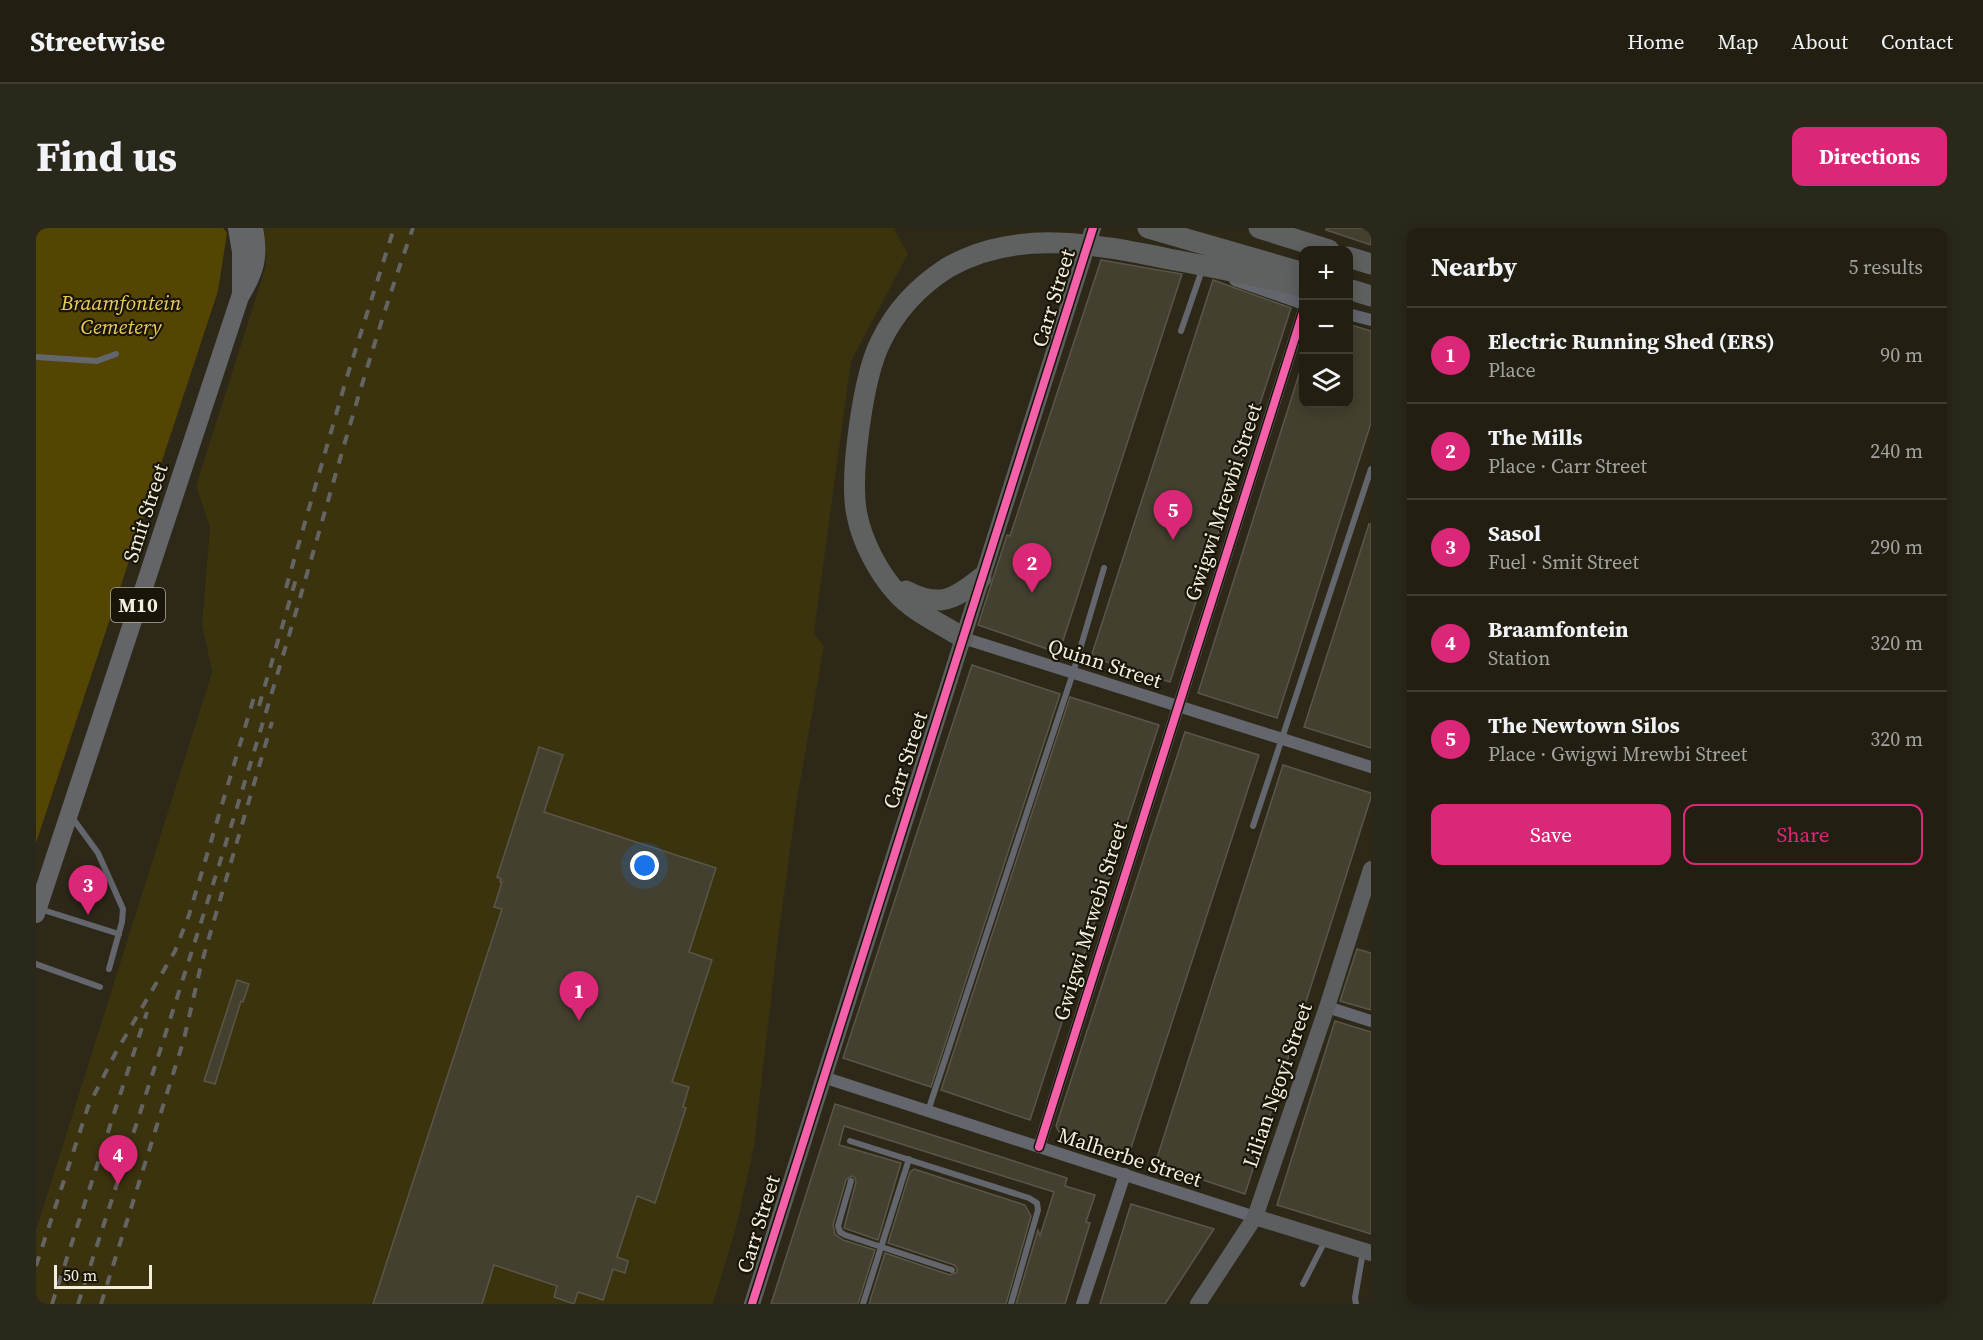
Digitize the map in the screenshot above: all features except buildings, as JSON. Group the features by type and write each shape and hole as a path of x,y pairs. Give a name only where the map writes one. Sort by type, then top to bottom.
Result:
{"highway":[{"path":"1148,228 1299,272"},
{"path":"1259,228 1316,246"},
{"path":"963,638 908,603 889,583 878,566 857,516 855,500 857,445 867,384 880,342 892,321 918,289 961,259 1005,244 1030,241 1067,242 1115,248 1299,285"},
{"path":"1353,259 1371,264"},
{"path":"1353,291 1371,298"},
{"path":"1353,296 1371,298"},
{"path":"889,583 922,599 939,601 963,593 981,578"}],"main road":[{"name":"Smit Street","path":"237,228 241,252 240,297"},
{"name":"Smit Street","path":"37,912 240,297 254,274 256,262 254,228"}],"street":[{"path":"1092,231 1299,302"},
{"name":"Carr Street","path":"754,1303 823,1077 981,578 1050,370 1092,231"},
{"path":"1353,315 1371,320"},
{"name":"Gwigwi Mrewbi Street","path":"1176,707 1299,325"},
{"name":"Quinn Street","path":"963,638 1371,767"},
{"name":"Gwigwi Mrwebi Street","path":"1039,1147 1176,707"},
{"name":"Lilian Ngoyi Street","path":"1198,1304 1255,1217 1327,1007 1371,869"},
{"path":"1327,1007 1371,1021"},
{"name":"Malherbe Street","path":"823,1077 1367,1251"},
{"path":"1082,1304 1125,1174"}],"lane":[{"path":"1181,331 1202,270"},
{"path":"36,357 97,361 116,354"},
{"path":"1253,826 1371,469"},
{"path":"928,1111 1073,673 1104,568"},
{"path":"69,813 98,853 123,909 109,969"},
{"path":"37,912 119,933"},
{"path":"36,964 100,987"},
{"path":"850,1141 1029,1198 1037,1203 1038,1210 1011,1304"},
{"path":"863,1304 909,1160"},
{"path":"851,1181 838,1226 840,1232 881,1248 952,1270"},
{"path":"1302,1284 1326,1239"},
{"path":"1356,1304 1355,1298 1367,1251"}],"shaded area":[{"path":"264,228 896,228 895,231 908,254 851,361 814,633 824,646 797,800 754,1147 736,1228 713,1304 36,1304 36,1230 212,672 202,624 210,527 196,486 266,266"}],"green space":[{"name":"Braamfontein Cemetery","path":"36,228 223,228 227,233 218,291 36,843"}],"railway":[{"path":"286,588 346,380 394,228"},
{"path":"78,1304 230,831 359,394 413,228"},
{"path":"259,706 296,579"},
{"path":"36,1266 88,1107 115,1054 175,951 189,915 255,694"},
{"path":"101,1304 184,1039 201,965 272,722"},
{"path":"52,1304 147,1012"}],"cycle path":[{"path":"752,1304 1093,228"},
{"path":"1039,1147 1299,325"}],"place":[{"name":"The Newtown Silos","path":"1173,540"},
{"name":"The Mills","path":"1032,593"},
{"name":"Sasol","path":"88,915"},
{"name":"Electric Running Shed (ERS)","path":"579,1021"},
{"name":"Braamfontein","path":"118,1185"}]}
